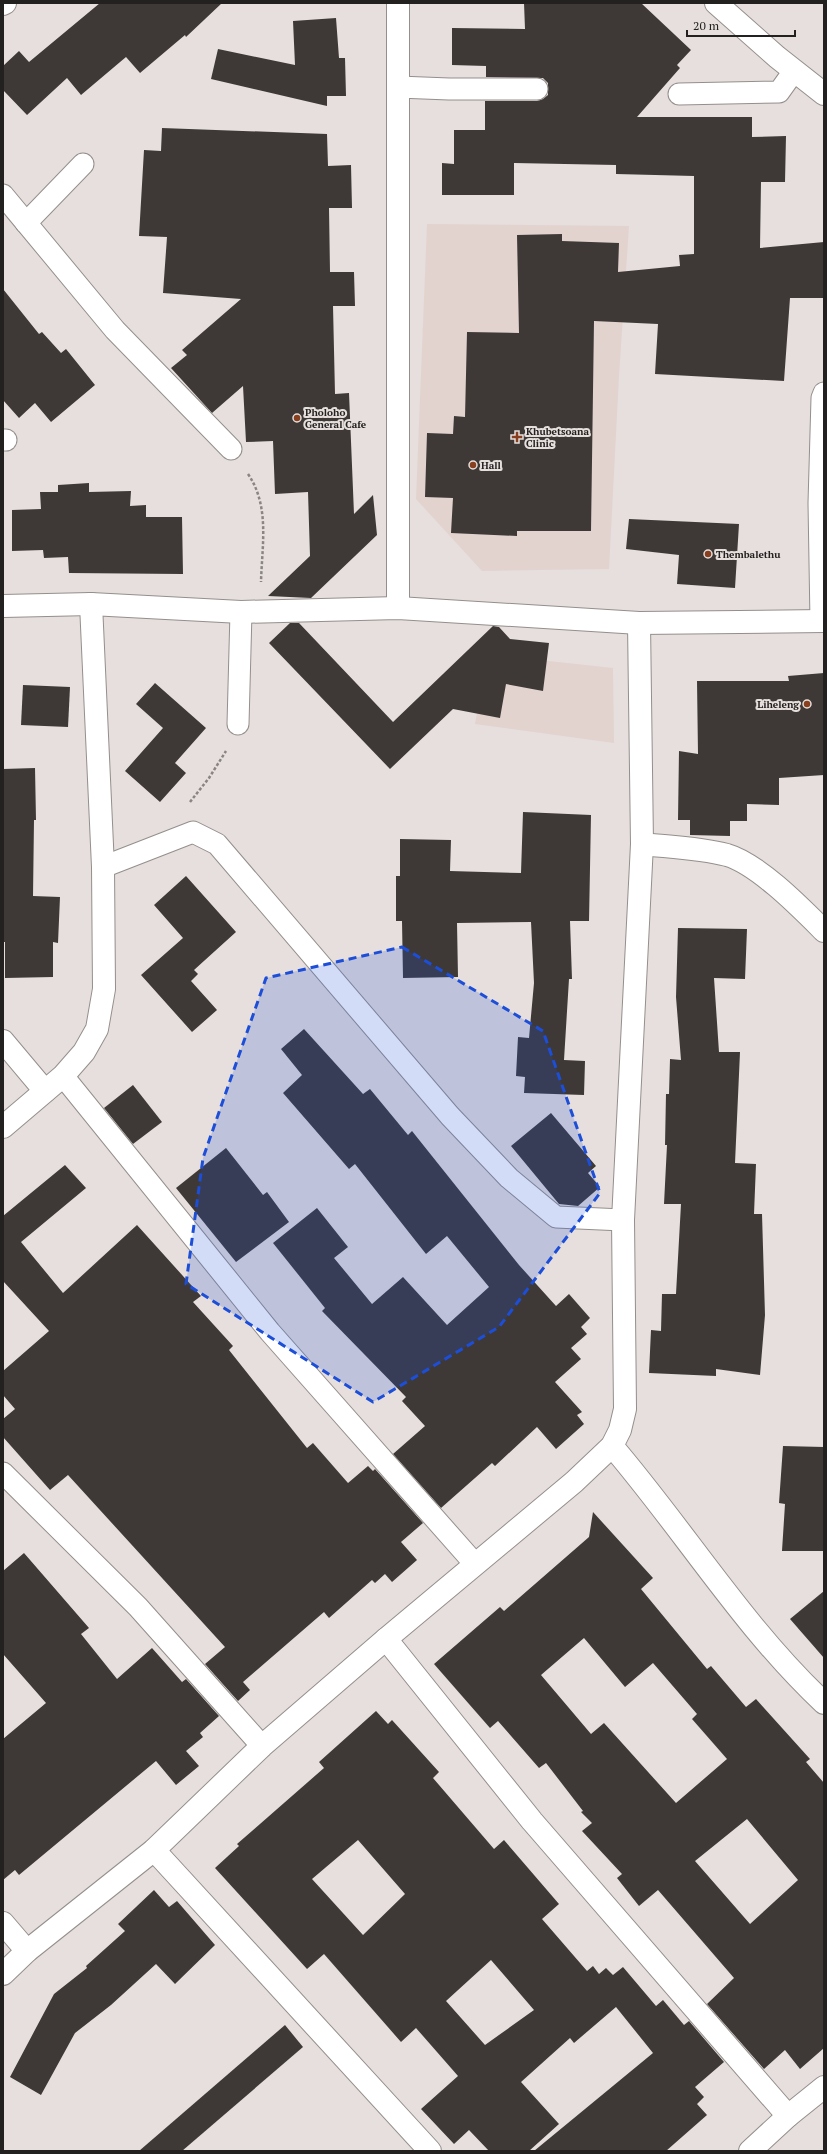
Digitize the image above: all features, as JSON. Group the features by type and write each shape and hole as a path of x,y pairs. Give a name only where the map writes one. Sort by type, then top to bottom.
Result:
{"street":[{"path":"398,3 398,608"},
{"path":"716,3 794,71 824,94"},
{"path":"3,606 91,604 250,612 398,608 638,623 822,621"},
{"path":"3,1127 63,1076 84,1052 97,1029 104,989 103,867 91,604"},
{"path":"3,1974 27,1951 154,1850 262,1746 386,1639 574,1482 612,1446 620,1430 624,1409 623,1220 642,844 638,623"},
{"path":"642,844 699,850 729,856 759,874 794,902 824,931"},
{"path":"3,1041 45,1092"},
{"path":"612,1446 648,1487 729,1595 792,1673 824,1703"},
{"path":"386,1639 532,1821 788,2116"},
{"path":"154,1850 430,2151"},
{"path":"3,1923 27,1951"},
{"path":"750,2151 788,2116 824,2087"}],"lane":[{"path":"679,94 779,92 794,71"},
{"path":"398,87 449,89 537,89"},
{"path":"26,223 83,164"},
{"path":"3,195 115,330 230,449"},
{"path":"822,621 819,503 822,398 824,393"},
{"path":"238,724 250,612"},
{"path":"103,867 193,832 217,844 450,1116 510,1178 556,1217 623,1220"},
{"path":"63,1076 270,1332 475,1564"},
{"path":"3,1473 138,1607 262,1746"}],"path":[{"path":"230,449 254,483 264,514 250,612"},
{"path":"165,843 168,824 186,806 209,778 226,751 238,724"}],"highlighted area":[{"path":"402,947 543,1031 600,1193 499,1327 373,1402 186,1284 203,1158 266,978"}],"shaded area":[{"name":"Khubetsoana Clinic","path":"427,224 629,226 619,376 609,569 482,571 416,499"},
{"path":"512,657 613,668 614,743 475,724 482,687"}],"building":[{"path":"100,3 222,3 186,37 185,35 140,73 126,57 81,95 67,78 27,115 3,90 3,66 19,51 29,62"},
{"path":"524,3 641,3 691,50 677,65 680,68 637,117 752,117 752,137 786,136 785,182 761,182 760,248 824,242 824,298 790,298 784,381 655,374 658,324 594,321 591,531 517,531 517,536 451,533 453,498 425,497 427,433 453,434 454,416 465,417 467,332 519,333 517,235 562,234 562,241 619,243 618,272 680,266 679,255 694,254 694,176 616,174 616,165 514,163 514,195 442,195 442,163 454,164 454,130 485,130 485,101 537,101 548,95 548,83 543,78 486,77 486,66 452,65 452,28 525,29"},
{"path":"336,18 339,58 345,58 346,96 327,96 327,106 211,79 218,49 295,65 293,21"},
{"path":"162,128 327,134 328,166 351,165 352,208 329,208 330,272 354,272 355,306 333,306 335,394 349,393 354,514 373,495 377,535 311,598 268,596 310,556 308,492 275,494 273,441 246,442 243,386 212,413 171,368 187,355 182,350 241,299 163,293 167,237 139,236 144,150 161,151"},
{"path":"3,289 39,334 42,332 61,353 66,349 95,385 51,422 35,403 19,418 3,400"},
{"path":"89,483 89,492 131,491 130,506 146,505 146,517 182,517 183,574 69,573 68,557 44,558 43,550 12,551 12,510 41,509 40,492 58,492 58,485"},
{"name":"Thembalethu","path":"629,519 739,524 735,588 677,584 679,555 626,549"},
{"path":"290,623 299,623 393,722 493,626 499,627 510,639 549,643 543,691 506,684 500,718 453,709 390,769 269,643"},
{"path":"824,673 824,775 779,778 779,805 747,804 747,821 730,821 730,836 690,835 690,820 678,820 679,751 698,754 697,681 789,681 788,676"},
{"path":"155,683 206,728 175,763 186,773 160,802 125,771 163,728 136,704"},
{"path":"23,685 70,687 68,727 21,725"},
{"path":"35,768 36,820 34,820 33,896 60,897 58,943 53,942 53,977 5,978 5,942 3,942 3,769"},
{"path":"523,812 591,815 589,921 570,921 572,979 569,979 564,1060 585,1061 584,1095 524,1093 525,1077 516,1076 518,1037 529,1038 534,983 531,922 457,923 458,977 403,978 402,921 396,921 396,876 400,876 400,839 451,840 450,871 521,873"},
{"path":"186,876 236,932 194,970 198,974 191,981 217,1010 192,1032 141,975 183,938 154,905"},
{"path":"678,928 747,929 745,979 714,978 719,1052 740,1052 735,1163 756,1164 754,1214 762,1214 765,1315 760,1375 716,1369 716,1376 649,1373 651,1330 661,1331 662,1294 676,1294 681,1204 664,1204 667,1145 665,1145 666,1094 669,1094 670,1059 681,1060 676,997"},
{"path":"304,1029 363,1094 370,1089 408,1135 412,1131 519,1265 556,1306 569,1294 590,1318 581,1327 587,1334 571,1348 581,1359 555,1382 582,1412 577,1415 584,1424 556,1449 537,1427 495,1466 492,1463 441,1508 393,1454 425,1426 402,1401 406,1397 322,1311 325,1308 273,1243 317,1208 348,1247 334,1258 372,1304 403,1277 447,1325 489,1287 447,1236 426,1254 355,1164 349,1169 283,1093 302,1075 281,1049"},
{"path":"133,1085 162,1122 133,1144 104,1108"},
{"path":"551,1113 596,1166 588,1173 600,1187 578,1206 559,1204 511,1146"},
{"path":"226,1148 263,1195 267,1192 289,1222 236,1262 176,1188"},
{"path":"65,1165 86,1188 21,1242 63,1293 137,1225 201,1296 193,1302 233,1346 229,1350 307,1448 313,1443 348,1483 368,1466 373,1471 375,1469 423,1523 401,1542 417,1560 392,1582 385,1574 375,1583 372,1580 329,1618 324,1612 243,1682 250,1690 238,1701 205,1664 225,1647 68,1475 50,1490 3,1437 3,1419 15,1409 3,1395 3,1371 49,1331 3,1281 3,1216"},
{"path":"783,1446 824,1447 824,1551 782,1551 785,1504 779,1503"},
{"path":"593,1512 653,1578 641,1589 707,1669 711,1666 746,1707 756,1699 810,1759 806,1762 824,1783 824,2048 800,2069 785,2050 764,2069 707,2004 734,1978 658,1890 639,1906 617,1878 622,1874 582,1831 592,1823 581,1812 583,1811 546,1763 539,1768 498,1721 490,1728 434,1664 500,1607 504,1611 589,1537","holes":["584,1638 625,1687 653,1663 697,1714 692,1719 727,1759 676,1803 604,1723 591,1734 541,1675","747,1819 798,1880 750,1924 695,1861"]},
{"path":"24,1553 89,1628 81,1634 117,1679 152,1648 182,1682 186,1679 219,1716 200,1733 203,1737 186,1751 199,1766 176,1785 156,1761 19,1875 15,1870 3,1880 3,1739 46,1703 3,1654 3,1571"},
{"path":"824,1591 824,1658 790,1619"},
{"path":"376,1711 388,1724 392,1720 439,1772 433,1778 494,1849 504,1840 559,1904 542,1919 587,1971 593,1966 599,1974 606,1968 613,1975 623,1967 656,2006 663,2000 684,2025 689,2021 724,2062 695,2087 704,2097 697,2104 707,2115 666,2151 534,2151 653,2053 616,2007 574,2043 570,2038 521,2082 559,2124 529,2151 489,2151 469,2130 454,2144 421,2109 458,2076 416,2028 401,2042 324,1954 307,1969 215,1868 239,1846 237,1844 324,1768 319,1762","holes":["358,1840 405,1894 363,1935 312,1879","491,1960 534,2010 485,2045 446,2001"]},
{"path":"154,1890 169,1907 177,1901 215,1945 175,1984 156,1964 111,2005 75,2033 41,2095 10,2077 54,1994 87,1968 86,1966 125,1931 118,1924"},
{"path":"285,2025 303,2047 182,2151 139,2151"}],"place":[{"name":"Pholoho General Cafe","path":"297,418"},
{"name":"Khubetsoana Clinic","path":"517,437"},
{"name":"Hall","path":"473,465"},
{"name":"Thembalethu","path":"708,554"},
{"name":"Liheleng","path":"807,704"}]}
